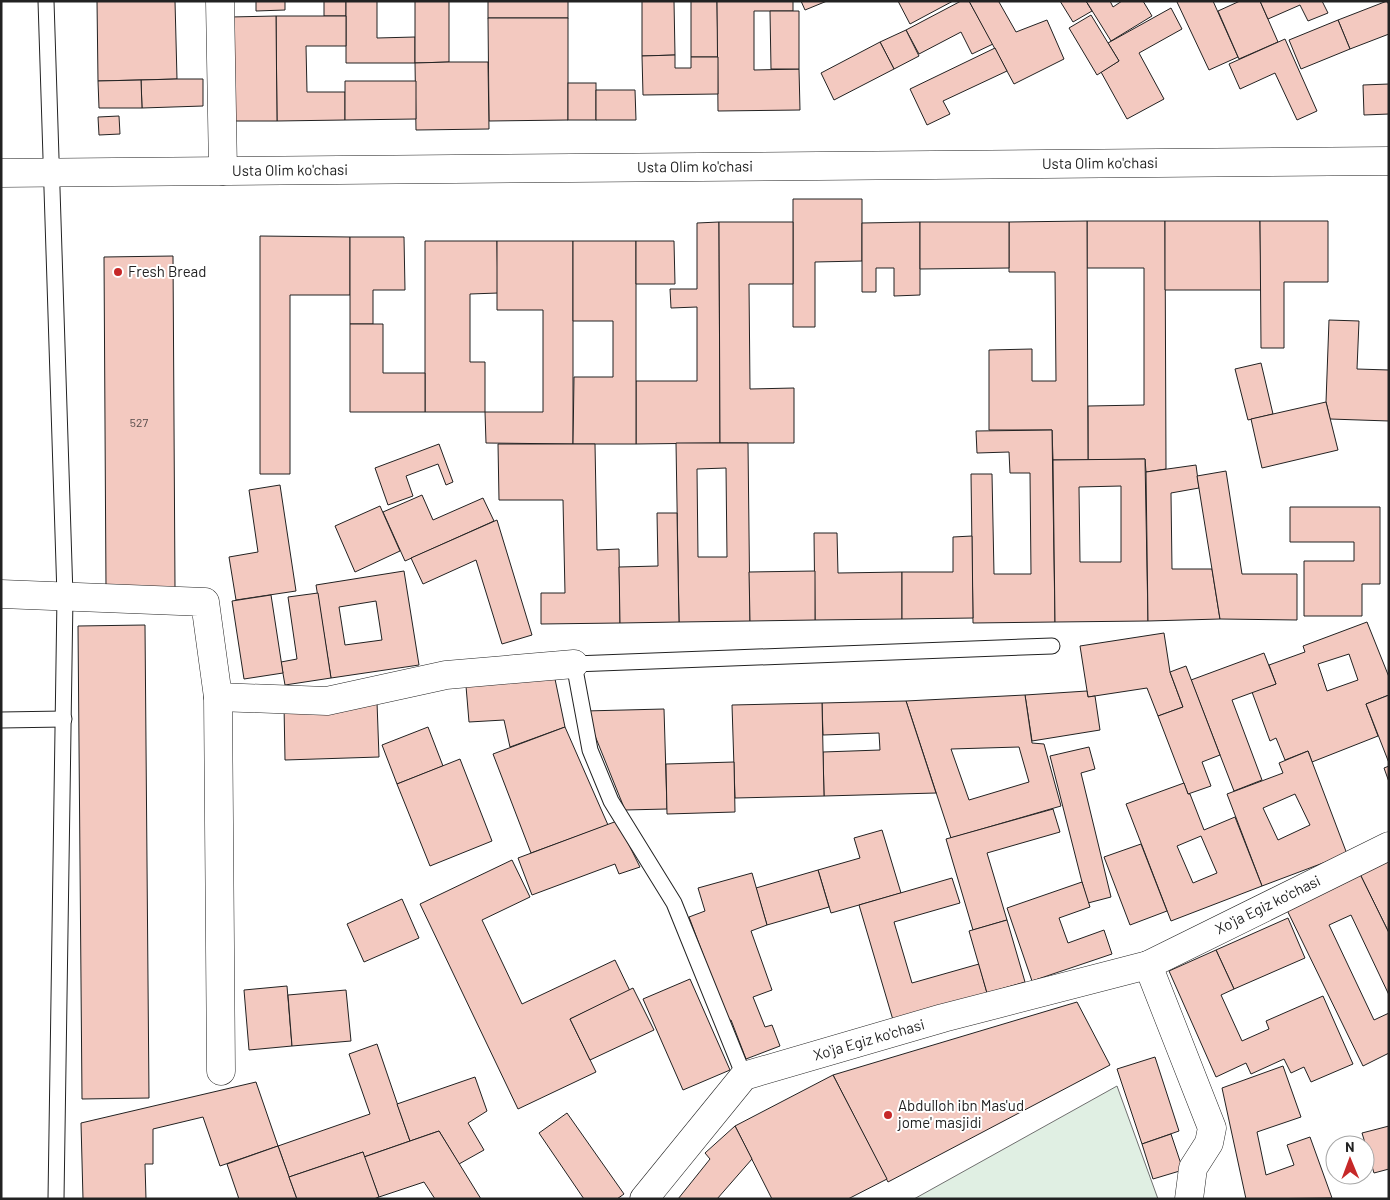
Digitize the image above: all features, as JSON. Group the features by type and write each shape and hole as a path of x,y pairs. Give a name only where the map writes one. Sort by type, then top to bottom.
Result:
{"street":[{"path":"220,1 223,171"},
{"name":"Usta Olim ko'chasi","path":"1,173 52,171 1389,161"},
{"path":"1,594 205,602 218,697 221,1071"},
{"path":"218,697 327,701 446,675 574,664"},
{"name":"Xoʻja Egiz ko'chasi","path":"744,1076 943,1018 1148,965 1389,846"},
{"path":"1148,965 1212,1128 1209,1144 1193,1168 1188,1199"},
{"path":"644,1199 744,1076"}],"lane":[{"path":"46,1 65,596 56,1199"},
{"path":"744,1076 674,903 611,801 593,758 574,664 1052,646"},
{"path":"1,720 64,719"}],"green space":[{"path":"1117,1086 1158,1199 914,1199"}],"building":[{"path":"97,1 175,1 177,79 98,81"},
{"path":"256,1 285,1 285,10 256,11"},
{"path":"324,1 346,1 346,16 324,16"},
{"path":"346,1 377,1 377,38 415,37 415,63 346,63"},
{"path":"415,1 449,1 449,62 415,63"},
{"path":"488,1 568,1 568,18 488,18"},
{"path":"642,1 674,1 675,55 642,56"},
{"path":"691,1 717,1 718,57 691,57"},
{"path":"717,1 793,1 793,11 754,11 754,70 799,69 800,110 718,111"},
{"path":"801,1 827,1 805,10"},
{"path":"898,1 953,1 910,24"},
{"path":"961,1 969,1 993,44 972,54 961,32 919,54 906,30"},
{"path":"969,1 1000,1 1016,32 1047,20 1064,59 1014,84"},
{"path":"1060,1 1086,1 1092,11 1073,22"},
{"path":"1086,1 1110,1 1113,7 1122,1 1143,1 1152,16 1111,41"},
{"path":"1213,1 1238,57 1209,70 1177,2"},
{"path":"1240,1 1260,1 1278,42 1239,59 1218,11"},
{"path":"1260,1 1322,1 1328,13 1308,21 1300,5 1268,19"},
{"path":"1387,1 1389,5 1389,34 1350,49 1338,20"},
{"path":"1171,8 1182,29 1139,53 1164,99 1127,119 1101,72 1119,61 1108,43"},
{"path":"770,11 799,11 799,69 771,69"},
{"path":"1091,15 1119,61 1097,75 1069,28"},
{"path":"276,16 346,16 346,46 306,46 307,92 345,92 345,120 277,121"},
{"path":"276,16 277,121 231,121 230,17"},
{"path":"488,18 568,18 568,120 489,121"},
{"path":"1338,20 1350,49 1301,69 1289,40"},
{"path":"906,30 919,56 894,69 880,42"},
{"path":"1285,39 1317,111 1297,120 1275,73 1240,89 1229,64"},
{"path":"880,42 894,69 834,100 821,73"},
{"path":"995,48 1007,71 943,101 950,114 927,125 910,89"},
{"path":"675,55 675,68 691,68 691,57 718,57 718,94 643,95 642,56"},
{"path":"488,62 489,129 416,130 415,63"},
{"path":"203,79 203,106 142,108 141,80"},
{"path":"141,80 142,108 99,108 98,81"},
{"path":"345,81 416,81 416,119 345,120"},
{"path":"568,83 596,83 596,120 568,120"},
{"path":"1389,84 1389,114 1364,115 1363,85"},
{"path":"596,90 635,90 636,120 596,120"},
{"path":"119,116 120,134 99,135 98,117"},
{"path":"793,199 862,199 862,261 815,262 815,327 793,327"},
{"path":"1087,221 1165,221 1166,469 1146,472 1145,459 1088,460 1088,406 1144,405 1144,268 1087,268"},
{"path":"1087,221 1088,460 1053,460 1052,430 989,430 989,350 1032,349 1032,381 1056,381 1055,272 1009,272 1009,222"},
{"path":"1165,221 1260,221 1261,290 1165,290"},
{"path":"1260,221 1328,221 1328,282 1284,282 1284,348 1261,348"},
{"path":"719,222 720,443 636,444 636,381 697,381 697,307 671,308 670,289 697,289 697,223"},
{"path":"719,222 793,222 793,284 749,284 750,389 794,388 794,443 720,443"},
{"path":"920,222 920,295 894,296 894,268 876,268 876,292 862,292 862,223"},
{"path":"920,222 1009,222 1009,268 920,269"},
{"path":"260,236 350,237 350,295 290,295 290,474 260,474"},
{"path":"350,237 404,237 405,290 373,290 373,324 350,324"},
{"path":"425,241 497,241 498,293 470,294 470,362 485,362 485,412 425,412"},
{"path":"497,241 573,241 573,444 486,443 485,412 543,412 543,310 497,310"},
{"path":"573,241 636,241 636,444 573,444 574,377 613,377 613,321 573,321"},
{"path":"636,241 674,241 675,284 636,284"},
{"path":"173,256 175,588 106,589 104,257"},
{"path":"1329,320 1359,321 1357,369 1389,370 1389,421 1330,419 1326,402"},
{"path":"350,324 383,324 383,373 425,373 425,412 350,412"},
{"path":"1261,363 1273,414 1248,420 1235,369"},
{"path":"1326,402 1338,450 1262,468 1251,419"},
{"path":"1052,430 1055,622 973,623 971,474 992,474 994,574 1031,574 1030,473 1010,473 1009,452 977,453 976,431"},
{"path":"676,443 748,443 750,621 679,622","holes":["726,468 727,557 698,557 697,469"]},
{"path":"439,444 453,482 446,485 438,464 406,476 413,496 388,505 375,468"},
{"path":"498,444 595,444 597,550 619,549 620,623 541,624 541,593 565,593 563,500 499,500"},
{"path":"1145,459 1148,621 1055,622 1053,460","holes":["1121,486 1121,562 1080,562 1079,487"]},
{"path":"1196,465 1199,488 1171,493 1172,569 1212,569 1220,619 1148,621 1146,472"},
{"path":"1226,471 1242,574 1297,574 1297,620 1220,619 1197,476"},
{"path":"280,485 296,591 236,600 229,557 258,552 249,490"},
{"path":"422,495 433,520 483,498 494,521 405,561 383,512"},
{"path":"380,506 400,551 355,572 335,526"},
{"path":"1290,507 1380,507 1380,584 1362,584 1362,616 1304,616 1304,561 1354,561 1354,542 1290,542"},
{"path":"657,513 677,513 679,622 620,623 619,567 658,566"},
{"path":"497,520 532,635 502,644 476,560 423,584 411,558"},
{"path":"814,533 837,533 838,573 902,572 902,619 815,620"},
{"path":"972,536 973,618 902,619 902,572 953,572 953,537"},
{"path":"404,571 419,665 331,678 316,585","holes":["376,601 382,640 345,645 339,607"]},
{"path":"815,571 815,620 750,621 749,572"},
{"path":"318,593 331,678 285,685 281,662 297,659 288,597"},
{"path":"271,595 283,673 244,679 232,601"},
{"path":"1367,622 1389,677 1389,695 1366,704 1378,736 1312,762 1308,751 1285,760 1276,738 1270,741 1252,692 1276,684 1269,665 1305,652 1303,646","holes":["1349,654 1358,680 1327,691 1318,664"]},
{"path":"145,625 149,1098 82,1099 78,626"},
{"path":"1164,633 1170,672 1183,707 1158,716 1147,688 1088,697 1080,646"},
{"path":"1264,653 1276,684 1232,700 1262,780 1234,791 1191,680"},
{"path":"1186,666 1220,755 1202,762 1211,786 1188,794 1158,716 1183,707 1170,672"},
{"path":"555,679 565,727 510,747 504,720 469,722 466,686"},
{"path":"1087,691 1088,697 1095,696 1100,730 1032,741 1025,695"},
{"path":"1025,695 1032,743 1044,744 1061,806 951,838 906,701","holes":["1019,747 1029,782 969,800 951,749"]},
{"path":"1389,695 1389,763 1366,704"},
{"path":"906,701 936,793 824,796 823,752 880,750 879,733 823,735 822,703"},
{"path":"377,702 379,757 285,760 284,705"},
{"path":"822,703 824,796 735,798 732,705"},
{"path":"664,709 667,809 625,810 585,711"},
{"path":"428,727 443,766 397,784 382,745"},
{"path":"565,727 608,825 531,853 493,754"},
{"path":"1089,747 1095,769 1081,773 1111,897 1088,903 1050,756"},
{"path":"1308,751 1347,854 1262,886 1227,794 1283,773 1279,763","holes":["1295,794 1310,825 1278,840 1263,808"]},
{"path":"460,759 492,841 430,866 397,784"},
{"path":"734,762 735,812 667,814 666,764"},
{"path":"1389,766 1389,782 1384,768"},
{"path":"1184,783 1204,830 1235,817 1262,886 1171,921 1126,804","holes":["1201,836 1217,873 1193,883 1177,846"]},
{"path":"1053,809 1060,832 987,853 1007,920 973,930 946,839"},
{"path":"617,821 640,867 619,874 615,864 532,895 518,858"},
{"path":"882,830 901,893 831,913 818,870 860,858 854,838"},
{"path":"1141,844 1167,911 1130,925 1104,857"},
{"path":"1389,851 1389,933 1358,870"},
{"path":"512,860 530,897 482,920 522,1004 615,960 630,991 570,1019 596,1072 518,1109 420,904"},
{"path":"818,870 829,907 767,925 756,888"},
{"path":"1358,870 1389,933 1389,995 1351,915 1329,925 1374,1020 1389,1013 1389,1053 1363,1066 1285,906"},
{"path":"752,873 767,925 751,931 772,990 753,997 765,1027 772,1025 780,1046 746,1059 731,1020 728,1021 689,917 705,911 698,888"},
{"path":"952,878 960,903 894,922 912,983 979,964 987,993 893,1020 859,905"},
{"path":"1082,882 1090,907 1059,918 1068,943 1104,930 1112,954 1032,981 1007,908"},
{"path":"402,899 419,938 364,962 347,924"},
{"path":"1288,918 1305,958 1234,989 1216,950"},
{"path":"1007,920 1025,982 987,993 969,931"},
{"path":"1216,950 1234,989 1221,995 1242,1041 1269,1029 1266,1021 1323,996 1353,1064 1311,1082 1304,1067 1291,1073 1284,1059 1251,1074 1246,1063 1216,1077 1169,971"},
{"path":"690,979 730,1070 683,1090 643,999"},
{"path":"287,986 292,1046 249,1050 244,990"},
{"path":"633,988 654,1030 590,1060 570,1019"},
{"path":"346,990 351,1041 292,1046 288,995"},
{"path":"1077,1002 1110,1065 888,1182 833,1075"},
{"path":"377,1044 410,1141 364,1157 363,1152 289,1177 278,1146 370,1114 349,1054"},
{"path":"1155,1057 1179,1131 1142,1144 1117,1069"},
{"path":"1283,1066 1301,1117 1257,1132 1266,1175 1294,1165 1287,1145 1310,1137 1325,1179 1325,1185 1327,1185 1332,1198 1246,1199 1222,1088"},
{"path":"833,1075 887,1179 848,1199 772,1199 735,1126"},
{"path":"475,1077 487,1111 468,1123 484,1150 459,1164 439,1131 410,1141 397,1104"},
{"path":"256,1082 278,1146 220,1166 203,1117 153,1129 153,1164 145,1164 146,1199 83,1199 81,1123"},
{"path":"567,1113 624,1194 617,1199 584,1199 539,1133"},
{"path":"735,1126 752,1159 717,1199 678,1199 710,1159 705,1153"},
{"path":"1389,1126 1389,1169 1375,1173 1375,1135 1363,1135 1362,1133"},
{"path":"439,1131 481,1199 435,1199 424,1182 379,1197 364,1157"},
{"path":"1171,1134 1183,1170 1153,1179 1142,1144"},
{"path":"278,1146 297,1199 239,1199 227,1164"},
{"path":"363,1152 379,1197 374,1199 297,1199 289,1177"}],"place":[{"name":"Fresh Bread","path":"118,272"},
{"name":"Abdulloh ibn Mas'ud jome' masjidi","path":"888,1115"}]}
